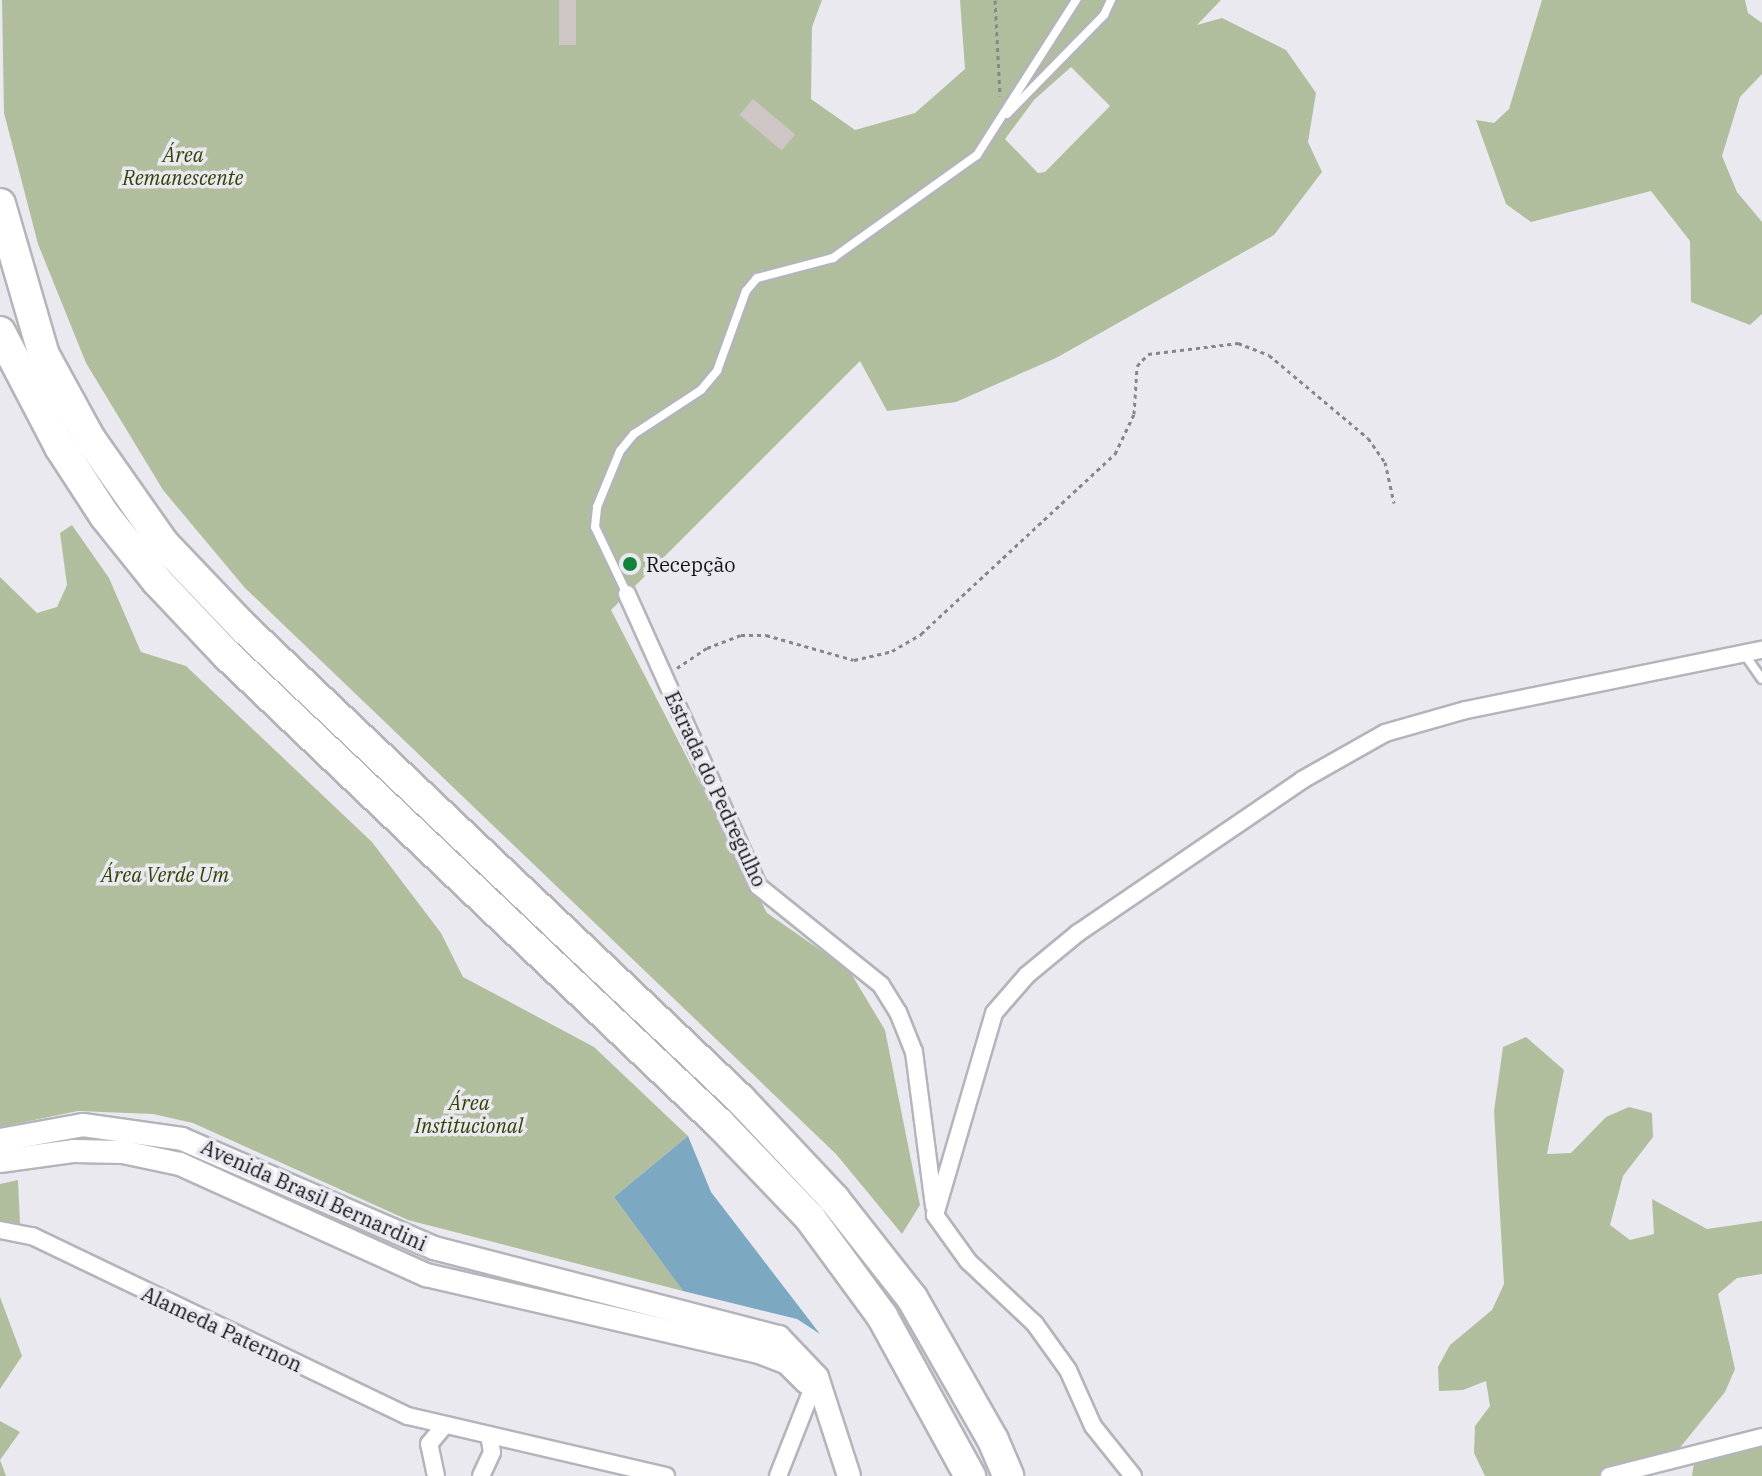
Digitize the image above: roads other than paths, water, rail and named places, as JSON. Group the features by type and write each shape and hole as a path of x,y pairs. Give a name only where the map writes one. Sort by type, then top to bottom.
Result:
{"highway":[{"path":"0,204 44,355 90,439 163,543 244,628 741,1100 834,1199 912,1298 993,1440 1008,1476"},
{"path":"0,332 60,447 105,516 157,581 228,656 720,1124 810,1218 882,1316 970,1476"}],"street":[{"name":"Estrada do Pedregulho","path":"627,594 758,886 881,985 898,1012 914,1052 935,1215"},
{"path":"1133,1476 1093,1426 1068,1370 1035,1324 968,1261 935,1215 994,1013 1027,975 1078,933 1302,780 1385,733 1466,710 1762,650"},
{"name":"Avenida Brasil Bernardini","path":"0,1140 83,1125 182,1139 434,1248 762,1330 791,1344 818,1389 849,1476"},
{"name":"Avenida Brasil Bernardini","path":"0,1161 74,1151 123,1152 180,1164 426,1275 759,1352 787,1363 818,1389"},
{"name":"Alameda Paternon","path":"0,1230 32,1236 408,1416 666,1476"},
{"path":"778,1476 818,1389"},
{"path":"436,1476 429,1444 445,1425"},
{"path":"481,1476 492,1452 489,1435"},
{"path":"1609,1476 1762,1437"}],"lane":[{"path":"627,594 595,527 597,507 620,451 634,434 701,390 717,371 746,291 757,278 833,258 977,155 1076,0"},
{"path":"999,121 1104,15 1111,0"},
{"path":"1744,654 1762,679"}],"water":[{"path":"688,1136 711,1192 820,1334 797,1319 683,1291 614,1197"}],"place":[{"name":"Recepção","path":"630,564"}],"park label":[{"name":"Área Remanescente","path":"183,166"},
{"name":"Área Verde Um","path":"165,874"},
{"name":"Área Institucional","path":"469,1114"}]}
